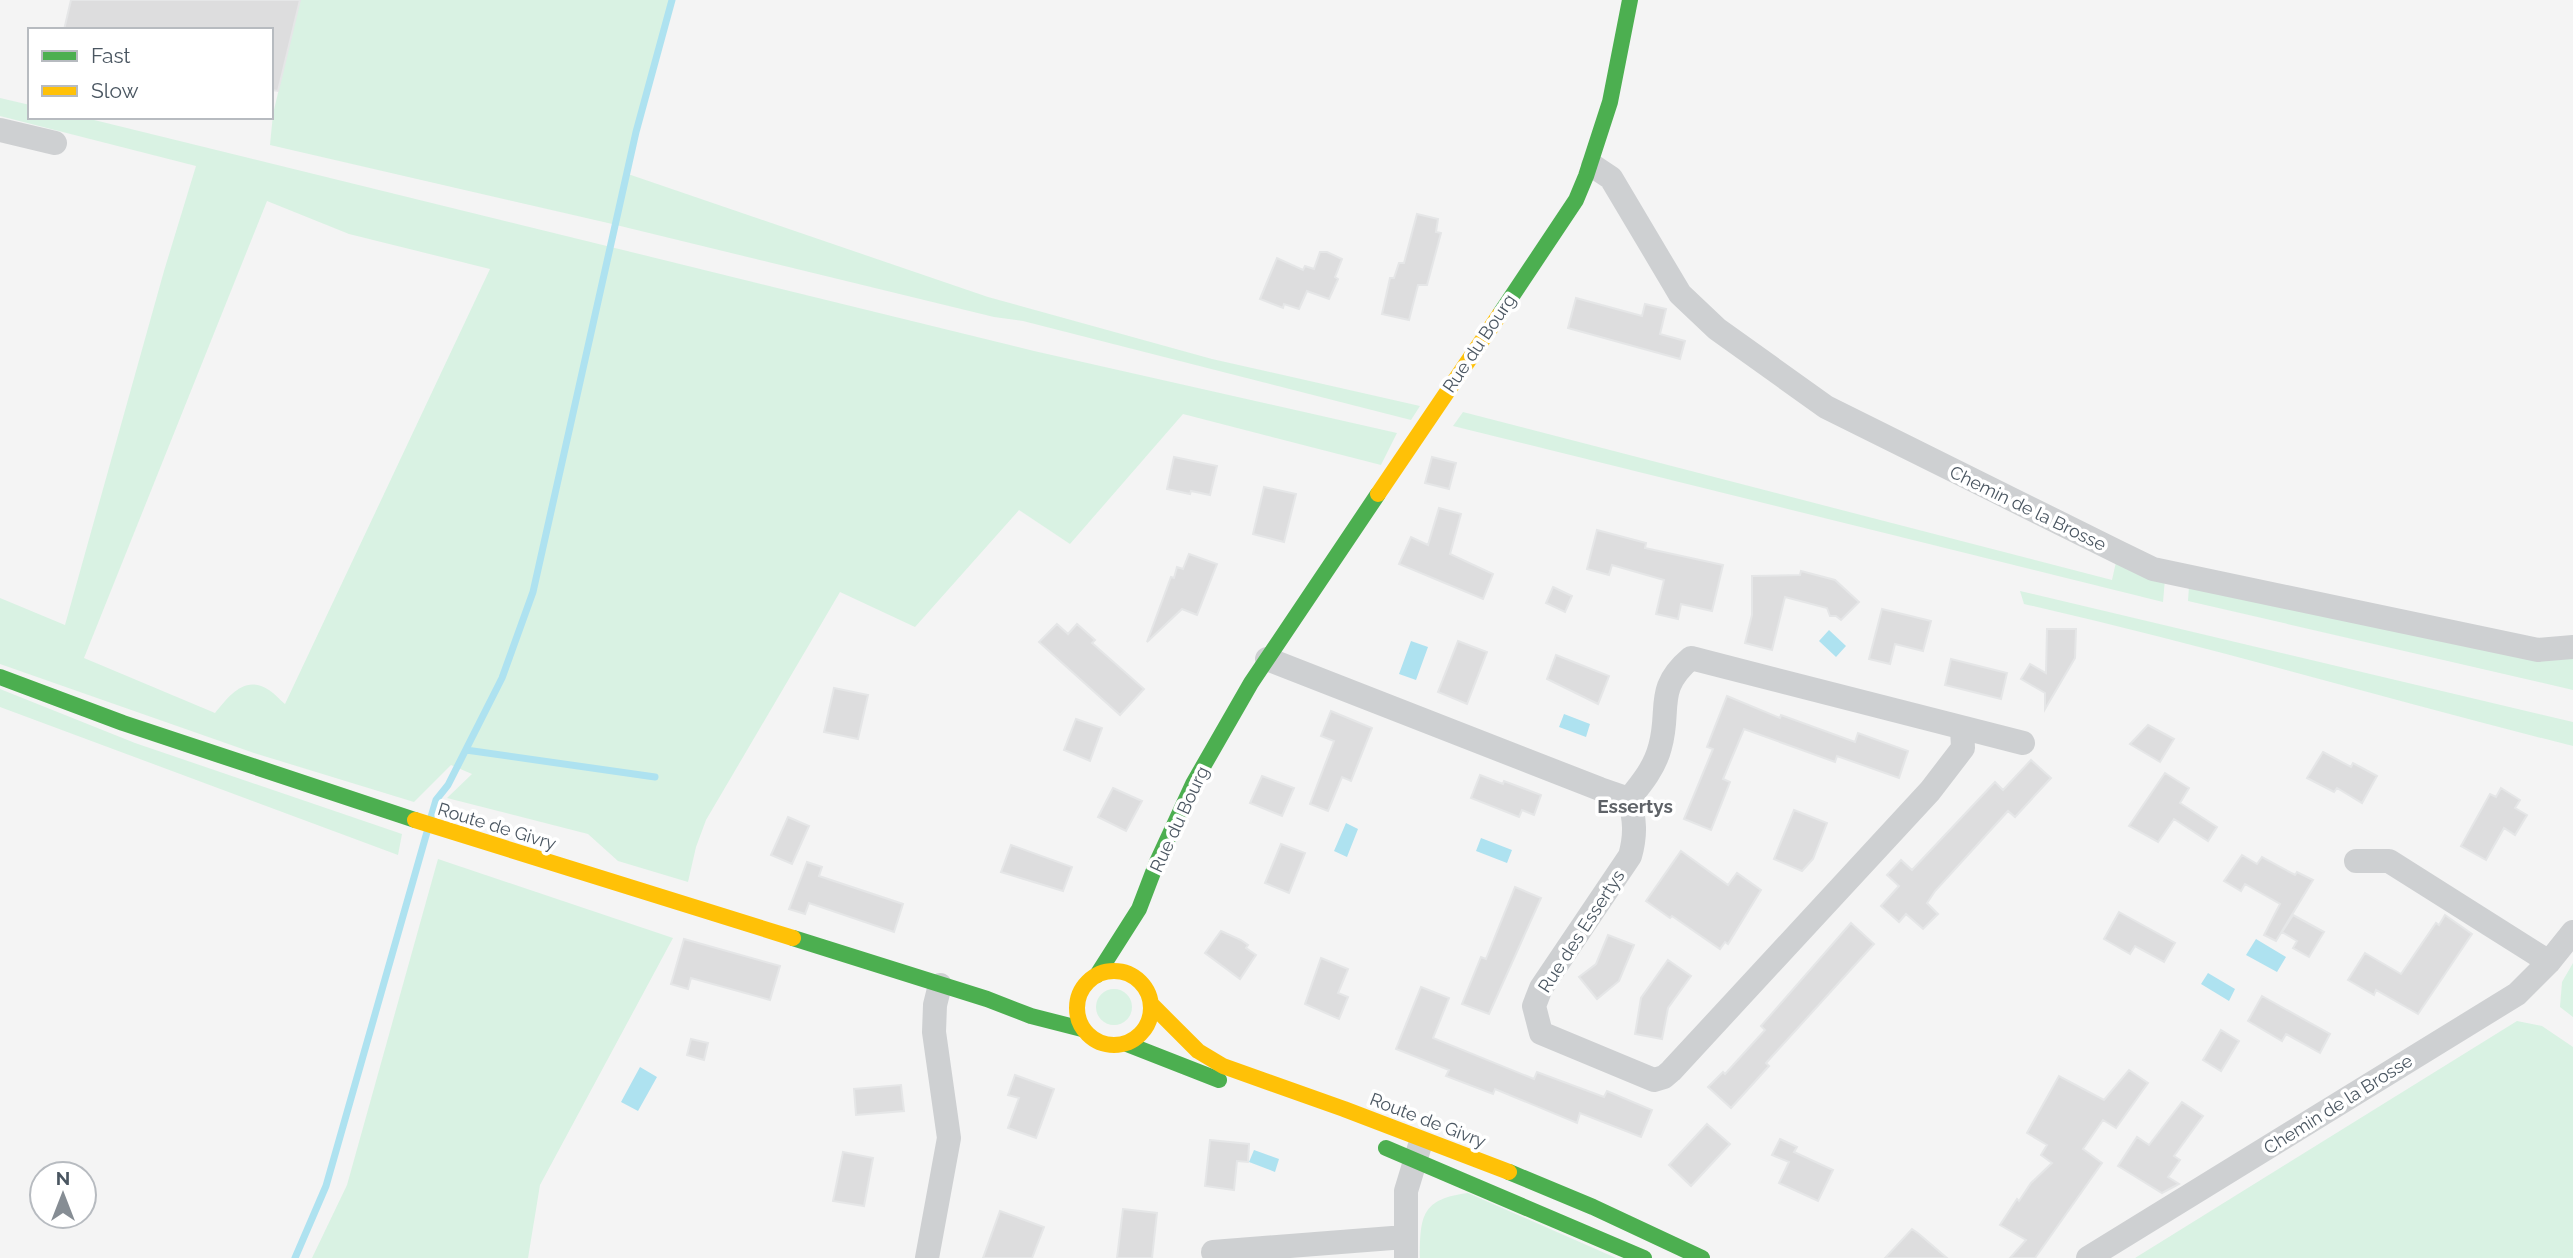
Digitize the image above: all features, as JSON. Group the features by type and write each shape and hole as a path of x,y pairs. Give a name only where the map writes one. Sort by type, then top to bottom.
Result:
{"main road":[{"name":"Rue du Bourg","path":"1097,975 1139,909 1157,862 1193,784 1267,659 1576,200 1593,166 1620,58 1630,0"},
{"name":"Route de Givry","path":"0,677 123,723 448,831 987,999 1031,1016 1082,1028"},
{"name":"Rue du Bourg","path":"1139,909 1140,940"},
{"path":"1081,990 1077,1003 1078,1020 1082,1028 1094,1041 1112,1046 1127,1044 1143,1033 1149,1022 1149,997 1142,964"},
{"path":"1063,996 1081,990 1097,975 1114,971 1132,975 1149,997"},
{"name":"Route de Givry","path":"1149,997 1198,1051 1223,1066 1419,1149 1644,1258"},
{"name":"Route de Givry","path":"987,999 1026,999"},
{"path":"1127,1044 1251,1093"},
{"name":"Route de Givry","path":"1377,1144 1419,1149 1593,1207 1702,1258"}],"street":[{"path":"0,130 55,143"},
{"name":"Chemin de la Brosse","path":"1593,166 1611,178 1680,294 1717,329 1826,407 2106,546 2153,569 2538,650 2573,647"},
{"path":"1267,659 1629,799 1654,765 1661,744 1664,707 1670,680 1691,658 2023,743"},
{"name":"Rue des Essertys","path":"1629,799 1635,839 1630,856 1541,988 1534,1006 1541,1033 1654,1080 1671,1071 1930,791 1963,748 1962,728"},
{"path":"2356,862 2389,861 2549,962"},
{"name":"Chemin de la Brosse","path":"2088,1258 2516,994 2549,962 2573,932"},
{"path":"927,1258 949,1138 934,1032 935,1005 940,985"},
{"path":"1213,1252 1406,1248 1406,1191 1419,1149"}],"green space":[{"path":"300,0 672,0 636,132 628,174 988,297 1212,359 1420,406 1411,420 1023,321 994,317 608,223 270,145 273,114"},
{"path":"0,98 28,105 28,119 90,119 1034,351 1397,433 1381,465 1183,414 1070,544 1019,510 915,627 840,592 706,820 688,882 618,861 588,834 447,798 472,774 451,765 414,802 254,753 0,664 0,598 65,625 196,166 0,116","holes":["267,201 349,234 490,269 285,704 269,690 252,684 238,689 215,713 84,658"]},
{"path":"1463,412 2112,580 2116,562 2165,579 2163,602 1453,426"},
{"path":"2189,586 2573,656 2573,690 2188,601"},
{"path":"2020,591 2573,722 2573,746 2162,637 2024,604"},
{"path":"0,689 135,743 402,834 398,855 0,707"},
{"path":"438,859 673,938 540,1185 528,1258 312,1258 347,1185"},
{"path":"2573,963 2573,1017 2560,1007 2562,982"},
{"path":"1114,989 1127,994 1132,1007 1127,1020 1114,1025 1101,1020 1096,1007 1101,994"},
{"path":"2517,1021 2542,1026 2573,1047 2573,1258 2135,1258"},
{"path":"1468,1193 1616,1258 1420,1258 1421,1231 1427,1212 1441,1200"}],"water":[{"path":"1829,630 1846,646 1836,657 1819,641"},
{"path":"1411,641 1428,647 1416,680 1399,674"},
{"path":"1564,714 1590,724 1586,737 1559,727"},
{"path":"1346,823 1358,829 1347,857 1334,851"},
{"path":"1481,838 1512,850 1507,863 1476,851"},
{"path":"2256,939 2286,957 2277,972 2246,955"},
{"path":"2208,973 2235,989 2229,1001 2201,984"},
{"path":"640,1067 657,1077 638,1111 621,1102"},
{"path":"1254,1150 1279,1159 1275,1172 1249,1162"}],"building":[{"path":"71,0 300,0 278,91 273,90 273,28 64,28"},
{"path":"1417,214 1438,219 1436,232 1441,233 1427,285 1418,285 1409,320 1382,314 1390,278 1394,278 1399,263 1404,263"},
{"path":"1320,252 1327,252 1342,259 1335,277 1338,279 1329,299 1307,291 1299,309 1284,304 1283,308 1260,299 1277,258 1303,270 1305,266 1314,269"},
{"path":"1576,298 1642,316 1645,304 1666,309 1660,334 1685,341 1680,359 1568,328"},
{"path":"1174,457 1217,466 1210,495 1167,489"},
{"path":"1432,457 1456,463 1449,489 1425,483"},
{"path":"1264,487 1296,494 1284,542 1253,534"},
{"path":"1439,508 1461,514 1450,554 1493,574 1483,599 1399,564 1411,537 1428,545"},
{"path":"1597,530 1646,543 1645,548 1723,565 1712,611 1681,604 1678,619 1656,614 1664,580 1612,565 1609,575 1587,569"},
{"path":"1189,554 1217,564 1197,615 1182,609 1147,642 1171,577 1174,578 1177,567 1183,569"},
{"path":"1801,571 1835,580 1859,602 1841,620 1830,616 1827,608 1785,597 1772,650 1745,643 1752,615 1752,576 1800,575"},
{"path":"1553,587 1572,596 1565,612 1546,603"},
{"path":"1882,609 1931,621 1923,651 1895,644 1890,664 1869,659"},
{"path":"1057,624 1068,634 1077,624 1095,640 1092,643 1144,689 1120,715 1039,642"},
{"path":"2047,629 2076,629 2075,658 2045,709 2045,693 2021,679 2030,664 2046,673"},
{"path":"1458,641 1487,652 1467,704 1438,692"},
{"path":"1556,655 1609,676 1598,704 1547,679"},
{"path":"1951,659 2007,673 2001,699 1945,685"},
{"path":"834,688 868,695 858,739 824,732"},
{"path":"1727,696 1780,718 1781,715 1855,742 1858,733 1908,751 1899,778 1837,756 1835,762 1744,729 1723,779 1730,782 1711,830 1684,819 1713,749 1707,747"},
{"path":"1331,711 1372,728 1351,781 1342,777 1328,811 1310,804 1334,741 1321,736"},
{"path":"1076,719 1102,728 1090,761 1064,750"},
{"path":"2148,725 2174,739 2160,762 2130,744"},
{"path":"2323,752 2351,767 2353,763 2377,776 2362,803 2337,788 2334,792 2307,778"},
{"path":"2031,760 2051,778 2015,817 2008,811 1935,891 1927,903 1938,914 1923,929 1906,914 1899,922 1881,906 1899,886 1887,875 1901,860 1912,870 1995,782 2003,790"},
{"path":"2165,773 2189,788 2180,803 2217,827 2208,841 2174,819 2158,842 2129,826"},
{"path":"1480,775 1541,795 1534,815 1522,810 1519,817 1471,798"},
{"path":"1262,776 1294,788 1282,816 1250,803"},
{"path":"1113,788 1142,801 1126,831 1098,817"},
{"path":"2501,788 2520,800 2515,808 2527,815 2515,835 2504,828 2486,860 2461,846 2490,794 2496,797"},
{"path":"1794,810 1827,823 1813,859 1802,871 1774,859"},
{"path":"788,817 809,826 792,864 771,855"},
{"path":"1281,844 1305,853 1289,893 1265,883"},
{"path":"1011,845 1072,867 1063,891 1001,872"},
{"path":"1681,851 1728,885 1737,873 1761,890 1728,944 1725,942 1720,949 1646,901"},
{"path":"2242,855 2257,864 2262,857 2295,875 2297,872 2313,880 2276,941 2264,935 2280,904 2245,884 2241,891 2224,881"},
{"path":"807,862 822,867 819,876 903,904 894,932 809,903 805,914 789,909"},
{"path":"1515,887 1541,898 1489,1014 1462,1004 1481,957 1486,959"},
{"path":"2119,912 2175,943 2164,962 2135,946 2130,954 2104,939"},
{"path":"2293,915 2324,932 2309,957 2293,948 2297,941 2282,932"},
{"path":"2445,915 2472,934 2418,1014 2376,990 2374,995 2348,980 2365,953 2401,974 2436,923 2439,925"},
{"path":"1851,923 1874,944 1766,1063 1769,1066 1731,1108 1708,1087 1723,1072 1725,1074 1765,1030 1761,1026"},
{"path":"1221,931 1241,940 1248,945 1246,948 1256,955 1240,979 1205,953"},
{"path":"1608,935 1634,945 1619,981 1597,999 1579,977 1596,964"},
{"path":"684,939 780,966 770,1000 691,978 688,989 671,984"},
{"path":"1321,958 1348,969 1338,993 1348,997 1339,1019 1305,1004"},
{"path":"1668,960 1691,976 1668,1008 1662,1039 1635,1034 1641,998"},
{"path":"1421,987 1449,998 1433,1038 1534,1079 1537,1072 1604,1097 1607,1091 1652,1110 1641,1137 1580,1113 1577,1123 1495,1089 1493,1094 1446,1076 1449,1070 1396,1049"},
{"path":"2262,996 2330,1034 2320,1053 2286,1034 2282,1041 2248,1021"},
{"path":"2221,1030 2239,1041 2221,1071 2203,1060"},
{"path":"691,1039 708,1043 704,1060 687,1055"},
{"path":"2129,1070 2148,1083 2116,1128 2103,1120 2083,1149 2102,1163 2035,1258 2010,1258 2026,1240 2000,1225 2017,1199 2019,1201 2031,1183 2052,1163 2041,1155 2047,1145 2027,1133 2059,1076 2104,1100"},
{"path":"1015,1075 1054,1089 1036,1138 1008,1128 1019,1098 1008,1095"},
{"path":"901,1085 904,1111 856,1115 854,1089"},
{"path":"2182,1102 2203,1116 2174,1156 2180,1160 2168,1177 2179,1184 2162,1193 2118,1166 2137,1137 2149,1145"},
{"path":"1707,1124 1730,1144 1691,1186 1669,1165"},
{"path":"1780,1139 1797,1147 1794,1152 1833,1170 1818,1201 1779,1183 1789,1162 1772,1155"},
{"path":"1210,1140 1249,1144 1248,1162 1237,1161 1234,1190 1205,1186"},
{"path":"843,1152 873,1158 864,1206 833,1201"},
{"path":"1123,1209 1157,1213 1152,1258 1117,1258"},
{"path":"1000,1211 1044,1227 1032,1258 983,1258"},
{"path":"1912,1229 1919,1234 1947,1258 1885,1258"}],"waterway":[{"path":"431,817 436,800 448,785 502,678 533,592 636,132 672,0"},
{"path":"466,750 655,777"},
{"path":"295,1258 326,1186 427,832"}],"traffic: fast":[{"path":"1500,314 1576,200 1586,176 1610,102 1630,0"},
{"path":"1097,975 1139,909 1157,862 1193,784 1251,683 1378,494"},
{"path":"0,677 123,723 415,820"},
{"path":"793,938 987,999 1031,1016 1082,1029"},
{"path":"1127,1044 1219,1080"},
{"path":"1386,1148 1644,1258"},
{"path":"1509,1172 1593,1207 1702,1258"}],"traffic: slow":[{"path":"1378,494 1500,314"},
{"path":"415,820 793,938"},
{"path":"1114,971 1135,977 1145,987 1151,1008 1145,1029 1135,1039 1114,1045 1093,1039 1083,1029 1077,1008 1083,987 1093,977 1114,971"},
{"path":"1152,1005 1198,1051 1223,1066 1509,1172"}],"district":[{"name":"Essertys","path":"1635,806"}]}
